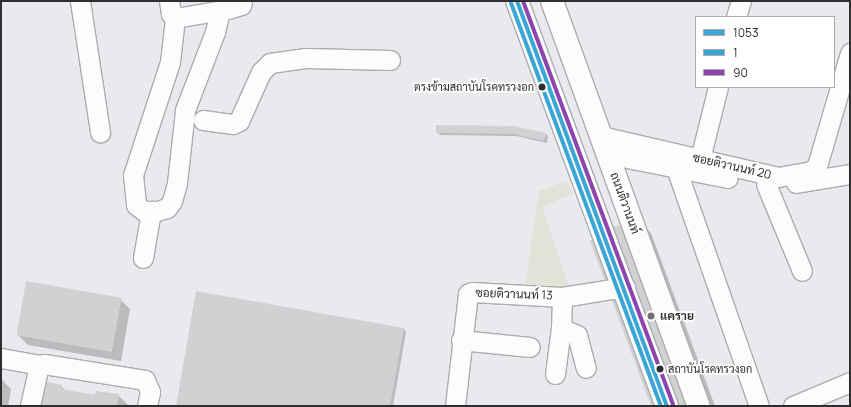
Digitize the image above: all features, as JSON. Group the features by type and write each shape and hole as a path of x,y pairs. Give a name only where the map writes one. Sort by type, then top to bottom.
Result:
{"main road":[{"path":"517,1 625,287 668,406"},
{"name":"ถนนติวานนท์","path":"552,1 699,406"}],"street":[{"path":"80,1 100,132"},
{"path":"223,6 216,32 185,110 177,182 172,201 167,208 151,211 136,205 133,175 170,62 172,9 223,6"},
{"name":"ซอยติวานนท์ 20","path":"604,145 700,158 778,177 811,171 817,166 850,53"},
{"path":"203,120 233,124 239,121 261,72 270,63 306,58 390,60"},
{"path":"700,158 718,88"},
{"path":"604,145 676,168 779,186 850,174"},
{"path":"676,168 759,406"},
{"path":"766,184 802,271"},
{"path":"143,258 151,211"},
{"name":"ซอยติวานนท์ 13","path":"455,406 466,297 472,292 562,296 625,287"},
{"path":"555,374 561,328 562,296"},
{"path":"561,328 577,335 586,368"},
{"path":"462,340 530,347"},
{"path":"1,358 145,380 150,392 147,406"},
{"path":"30,406 39,365"},
{"path":"793,406 850,382"}],"shaded area":[{"path":"567,181 572,194 542,207 571,292 525,287 539,191"}],"building":[{"path":"436,125 514,126 546,133 544,141 513,134 436,133"},
{"name":"แคราย","path":"641,222 694,406 651,406 590,241 614,226"},
{"path":"26,281 122,298 112,352 16,335"},
{"path":"196,291 404,328 390,406 176,406"},
{"path":"40,381 62,385 61,389 95,395 96,391 119,394 117,406 36,406"}],"transit line":[{"name":"1053","path":"517,1 667,406"},
{"name":"90","path":"523,1 673,404"},
{"name":"1","path":"511,3 661,406"}],"place":[{"name":"ตรงข้ามสถาบันโรคทรวงอก","path":"542,87"},
{"name":"แคราย","path":"651,316"},
{"name":"สถาบันโรคทรวงอก","path":"660,369"}]}
